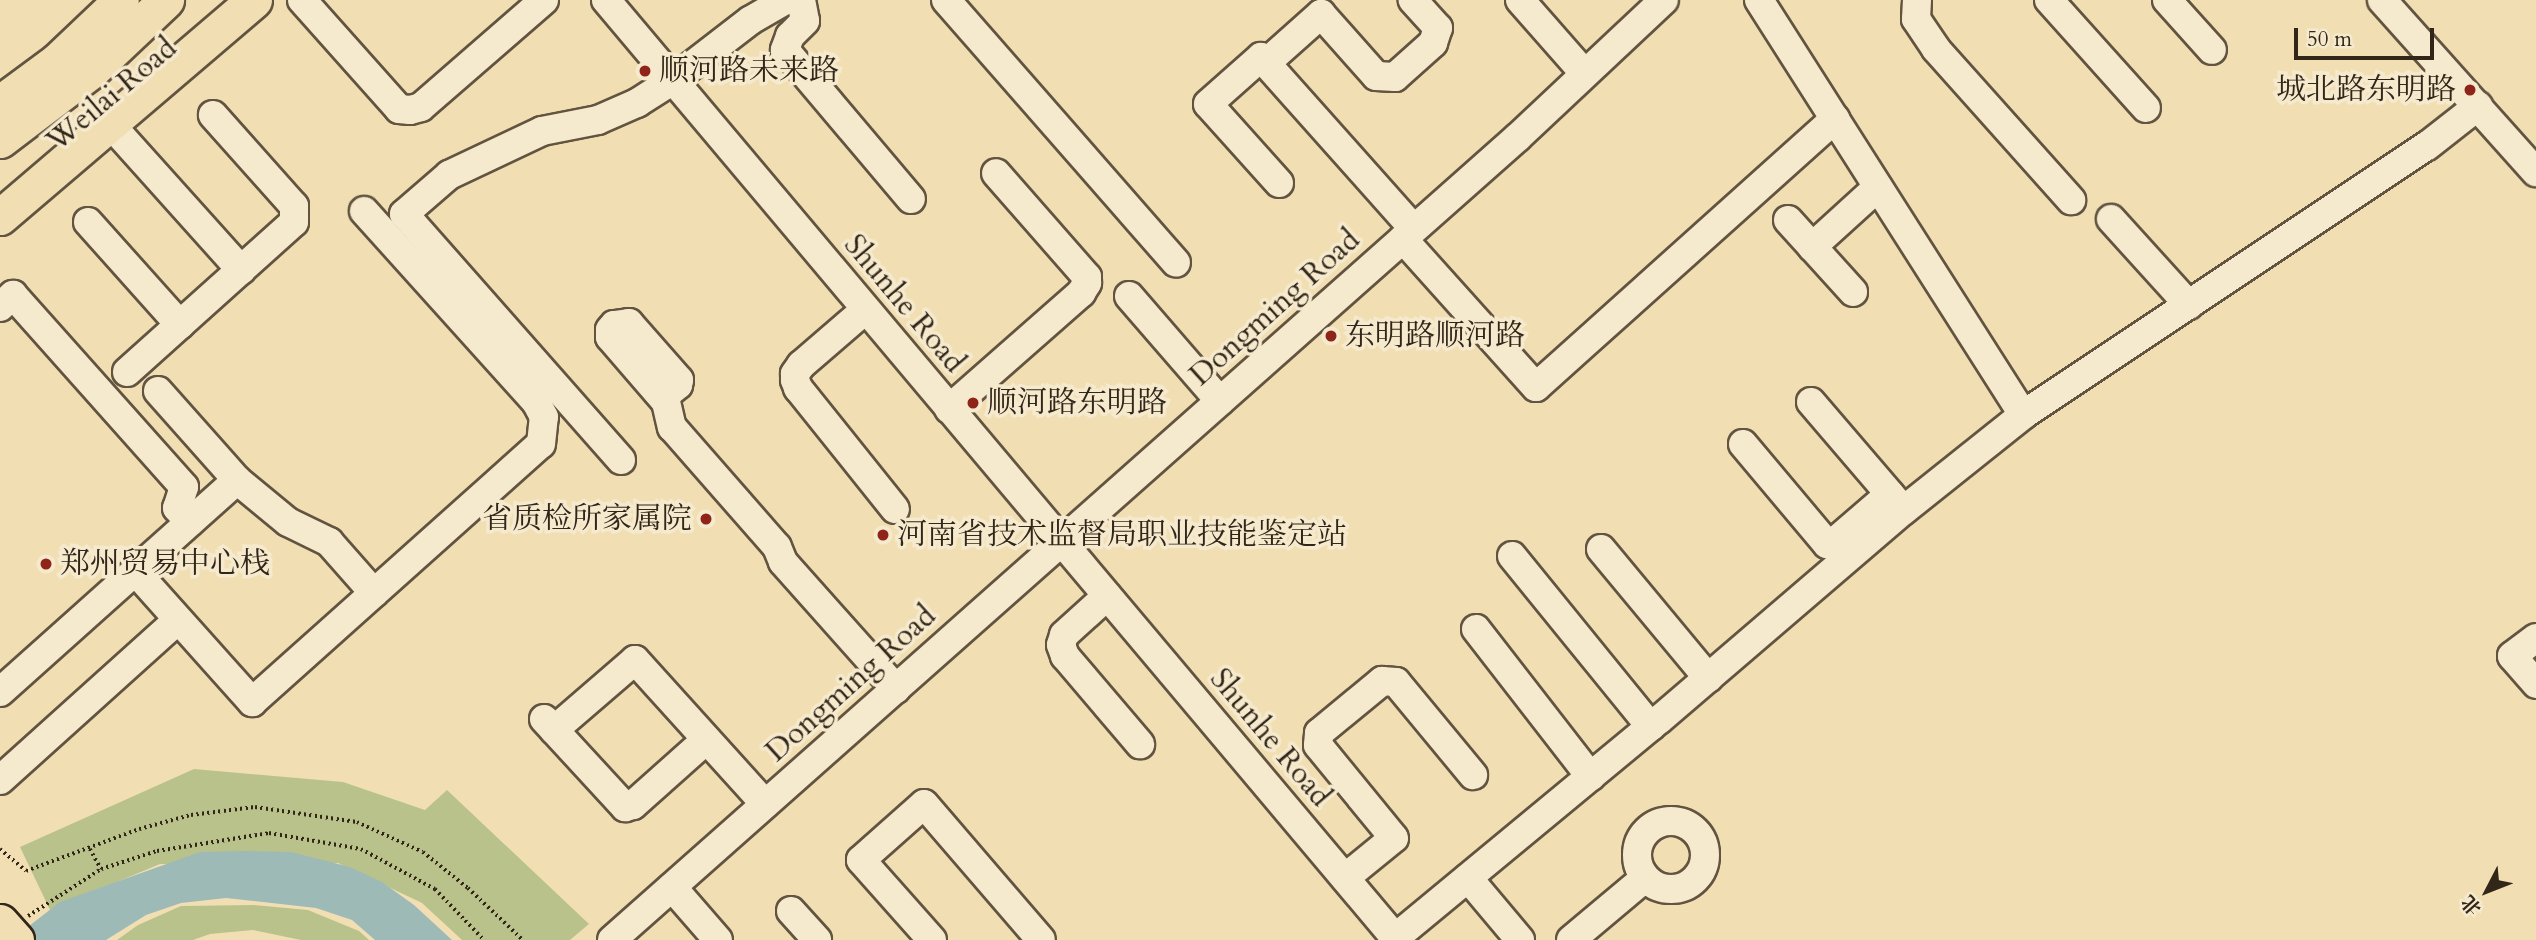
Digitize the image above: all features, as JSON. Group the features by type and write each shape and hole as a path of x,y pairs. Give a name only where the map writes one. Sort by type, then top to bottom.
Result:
{"main road":[{"path":"0,103 57,61 121,0"},
{"name":"Weilai Road","path":"0,140 92,70 166,0"},
{"name":"Weilai Road","path":"0,185 116,97 220,0"},
{"path":"0,217 111,125 254,0"}],"street":[{"path":"302,0 399,109 410,110 421,107 544,0"},
{"name":"Shunhe Road","path":"606,0 1396,939"},
{"path":"621,460 404,214 449,174 542,131 618,114 673,80 751,20 785,0"},
{"path":"802,0 805,21 790,36 785,51 911,199"},
{"path":"946,0 1176,263"},
{"path":"1266,63 1321,14 1376,76 1395,77 1433,43 1438,28 1413,0"},
{"path":"1520,0 1585,74"},
{"name":"Dongming Road","path":"612,940 1409,234 1664,0"},
{"path":"1759,0 2023,415"},
{"path":"1917,0 1916,19 1936,49 2071,200"},
{"path":"2049,0 2146,108"},
{"path":"2167,0 2212,50"},
{"path":"2382,0 2536,172"},
{"path":"1279,183 1208,104 1261,57 1536,387 1835,119"},
{"path":"1743,444 1827,544 1833,543 2427,146 2478,106"},
{"path":"127,372 294,222 295,206 213,115"},
{"path":"111,125 241,270"},
{"path":"949,409 1081,293 1087,283 1087,277 996,173"},
{"path":"1812,247 1878,187"},
{"path":"135,571 252,702 541,444 544,417 536,401 363,211"},
{"path":"2111,219 2189,305"},
{"path":"1788,220 1853,292"},
{"path":"88,222 180,324"},
{"path":"0,307 13,295 184,488 177,508 190,522"},
{"path":"1129,296 1220,401"},
{"path":"865,310 801,365 795,374 795,380 798,388 895,509"},
{"path":"158,391 237,480 288,522 329,542 374,593"},
{"path":"657,391 666,402 672,427 777,547 783,562 896,689"},
{"path":"1811,402 1897,502"},
{"path":"0,692 237,480"},
{"path":"1396,939 1708,678 1897,502"},
{"path":"1601,549 1708,678"},
{"path":"1512,556 1651,727"},
{"path":"1107,596 1063,635 1061,645 1065,656 1140,744"},
{"path":"0,780 178,620"},
{"path":"1476,629 1591,777"},
{"path":"2536,638 2512,656 2536,684"},
{"path":"706,740 632,805 625,807 549,724 635,660 765,804"},
{"path":"1345,878 1394,838 1318,745 1319,733 1382,681 1396,682 1473,775"},
{"path":"932,940 860,860 924,804 1041,940"},
{"path":"1468,878 1520,940"},
{"path":"1572,940 1645,878"},
{"path":"671,887 718,940"},
{"path":"792,911 817,940"}],"path":[{"path":"0,849 26,871 139,829 191,815 255,807 357,822 423,852 468,888 523,940"},
{"path":"13,927 100,869 157,851 269,833 361,849 435,889 484,940"},
{"path":"90,849 100,869"}],"green space":[{"path":"194,769 343,782 425,810 447,790 589,924 570,940 462,940 422,903 338,863 160,864 50,910 20,847"},
{"path":"254,905 308,910 359,931 369,940 301,940 253,930 210,934 193,940 117,940 138,925 181,906"}],"water":[{"path":"200,852 291,852 350,867 382,882 414,905 452,940 375,940 352,920 316,908 226,898 181,903 146,915 106,940 11,940 60,902"}],"place":[{"name":"顺河路未来路","path":"645,71"},
{"name":"城北路东明路","path":"2470,90"},
{"name":"东明路顺河路","path":"1331,336"},
{"name":"顺河路东明路","path":"973,403"},
{"name":"省质检所家属院","path":"706,519"},
{"name":"河南省技术监督局职业技能鉴定站","path":"883,535"},
{"name":"郑州贸易中心栈","path":"46,564"}]}
